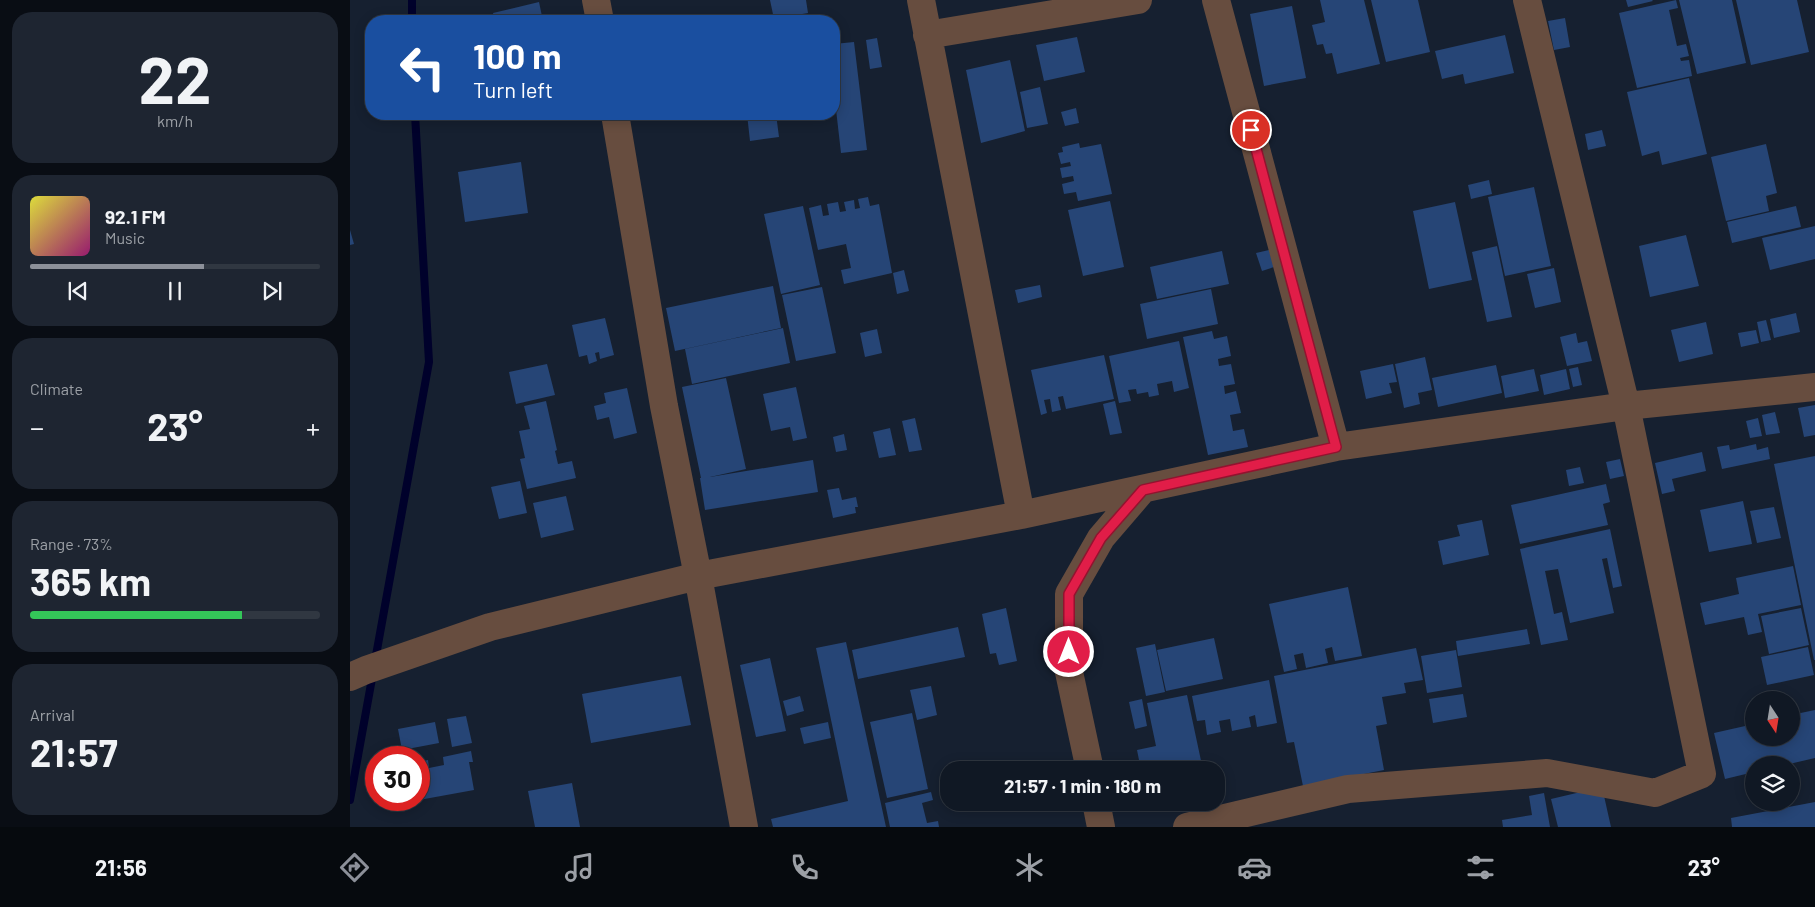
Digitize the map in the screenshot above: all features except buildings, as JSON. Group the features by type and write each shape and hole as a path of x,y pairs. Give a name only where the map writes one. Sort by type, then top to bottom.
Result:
{"street":[{"path":"596,0 599,15"},
{"path":"921,0 1020,515"},
{"path":"927,35 1138,0"},
{"path":"1216,0 1336,447"},
{"path":"1187,827 1348,789 1547,774 1655,793 1702,774 1626,406 1527,0"},
{"path":"616,120 664,406 698,576 744,827"},
{"path":"350,677 490,627 698,576 1020,515 1336,447 1626,406 1815,386"},
{"path":"1088,761 1069,672 1069,594 1101,538 1143,490"},
{"path":"1098,811 1102,827"}],"waterway":[{"path":"412,0 412,15"},
{"path":"375,661 429,362 415,120"},
{"path":"350,800 373,673"}],"route":[{"path":"1069,652 1069,594 1101,538 1143,490 1336,447 1251,130"}]}
